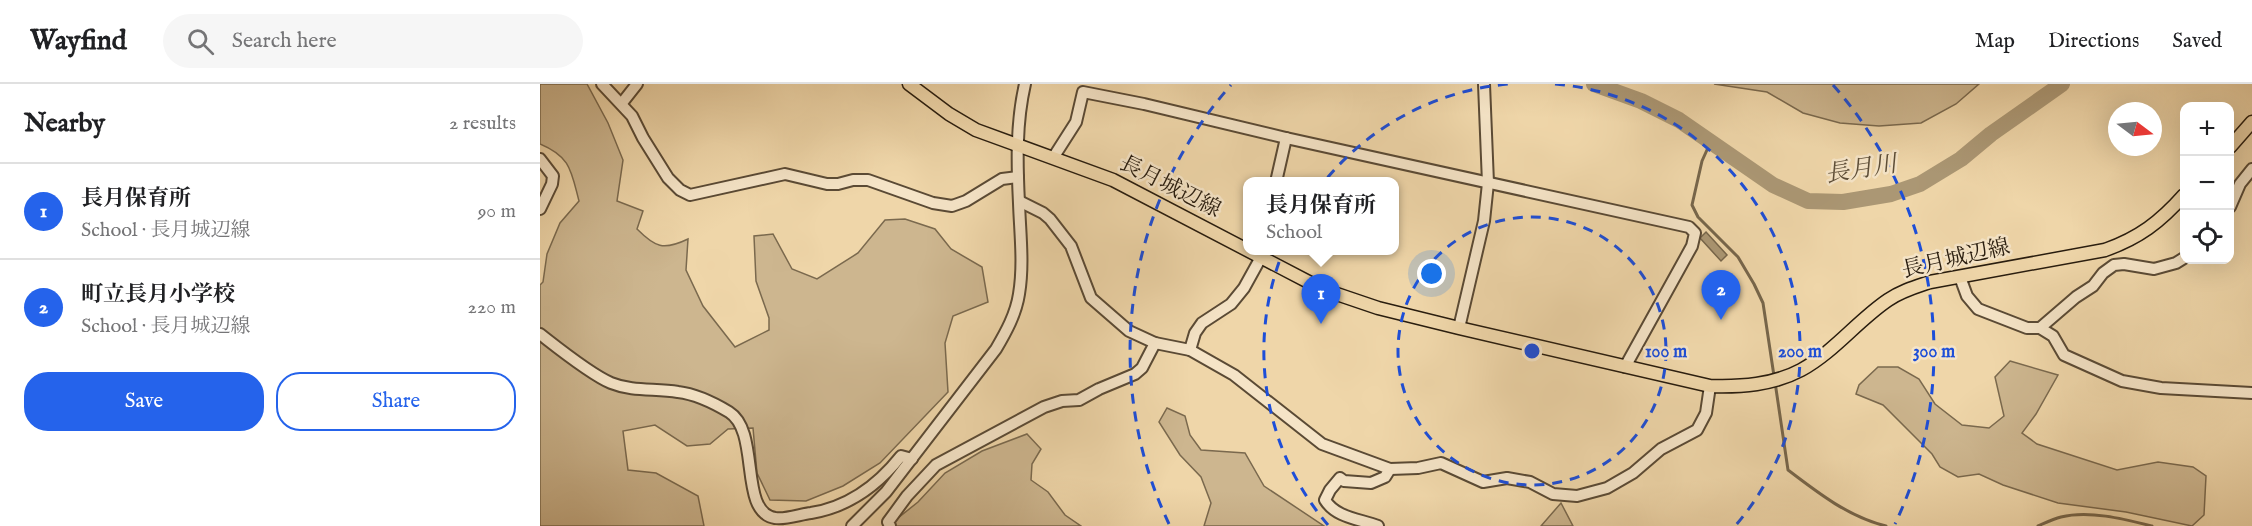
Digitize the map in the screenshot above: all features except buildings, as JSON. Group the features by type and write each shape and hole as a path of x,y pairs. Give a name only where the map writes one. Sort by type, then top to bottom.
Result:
{"main road":[{"name":"長月城辺線","path":"909,84 949,114 976,130 1113,180 1243,244"},
{"path":"2234,142 2252,123"},
{"name":"長月城辺線","path":"1264,255 1322,289 1343,297 1459,328 1710,386 1751,385 1782,378 1820,358 1887,300 1909,289 1960,277 2105,250 2130,241 2151,228 2180,199"}],"street":[{"path":"602,84 632,116 668,178 680,190 690,195 785,174 826,184 868,180 933,203 952,207 1002,179 1018,177"},
{"path":"622,103 638,84"},
{"path":"852,526 886,492 912,459 996,349 1008,328 1019,296 1022,262 1017,146 1019,111 1024,84"},
{"path":"1459,328 1484,221 1488,183 1484,84"},
{"path":"1053,158 1076,122 1083,92 1689,227 1695,233 1692,246 1625,368"},
{"path":"1277,177 1286,138"},
{"path":"540,159 553,176 552,184 540,209"},
{"path":"2234,197 2240,184 2252,170"},
{"path":"2234,180 2240,184"},
{"path":"1019,201 1043,213 1071,246 1091,298 1129,331 1155,343 1190,350 1234,375 1322,444 1390,469 1418,468 1440,463 1483,482 1507,478 1530,482 1552,495 1577,496 1607,488 1633,473 1661,449 1697,430 1706,413 1710,386"},
{"path":"1190,350 1195,333 1202,323 1231,304 1264,255"},
{"path":"2040,328 2114,265 2124,264 2154,269 2180,260"},
{"path":"1960,277 1967,296 1978,309 2027,328 2040,328 2053,336 2064,355 2122,381 2161,388 2252,393"},
{"path":"540,334 610,382 655,392 677,391 696,396 730,413 740,424 750,456 750,482 753,493 763,511 775,518 837,506 867,490 901,456 912,459"},
{"path":"890,526 888,522 907,496 936,465 1044,407 1062,401 1079,400 1135,374 1142,368 1155,343"},
{"path":"1378,526 1337,513 1325,500 1340,478 1344,481 1371,483 1385,477 1390,469"}],"shaded area":[{"path":"540,84 587,84 608,123 623,160 617,201 643,211 637,229 654,243 666,246 688,239 686,270 703,306 735,347 769,330 769,318 756,281 754,236 773,234 792,269 817,279 858,253 885,220 905,219 935,229 951,249 982,267 988,302 953,316 945,343 948,392 880,463 843,486 806,501 770,500 757,473 753,428 728,429 710,444 687,446 655,425 623,431 628,470 656,473 698,496 704,526 540,526 540,285 543,282 547,254 560,223 579,201 571,173 564,160 540,144"},
{"path":"1714,84 1979,84 1956,104 1921,123 1879,126 1840,123 1803,113 1767,92"},
{"path":"1706,232 1727,255 1721,261 1700,238"},
{"path":"2010,361 2058,375 2036,414 2022,433 2037,444 2117,470 2158,462 2193,467 2206,476 2204,515 2192,526 2126,512 2058,503 2003,485 1979,474 1958,477 1940,467 1932,454 1883,405 1856,394 1859,385 1878,367 1898,367 1919,379 1935,404 1962,425 1989,428 2004,416 1995,377"},
{"path":"1167,408 1185,416 1190,435 1201,450 1245,453 1264,486 1324,526 1204,526 1211,503 1201,477 1180,455 1159,422"},
{"path":"1027,434 1041,449 1032,464 1031,480 1048,492 1065,515 1081,526 888,526 918,502 945,473 982,451"},
{"path":"1561,503 1573,526 1541,526"}],"waterway":[{"name":"長月川","path":"1594,84 1641,101 1679,120 1773,185 1808,201 1843,202 1891,194 1920,184 1961,159 1991,134 2062,84"},
{"path":"1711,141 1702,161 1692,205 1698,217 1738,257 1754,284 1763,303 1774,376"},
{"path":"1775,382 1788,470 1822,495 1859,517 1886,526"},
{"path":"2038,526 2061,517 2083,514 2106,516 2152,526"}],"place":[{"name":"町立長月小学校","path":"1721,320"},
{"name":"長月保育所","path":"1321,324"}]}
